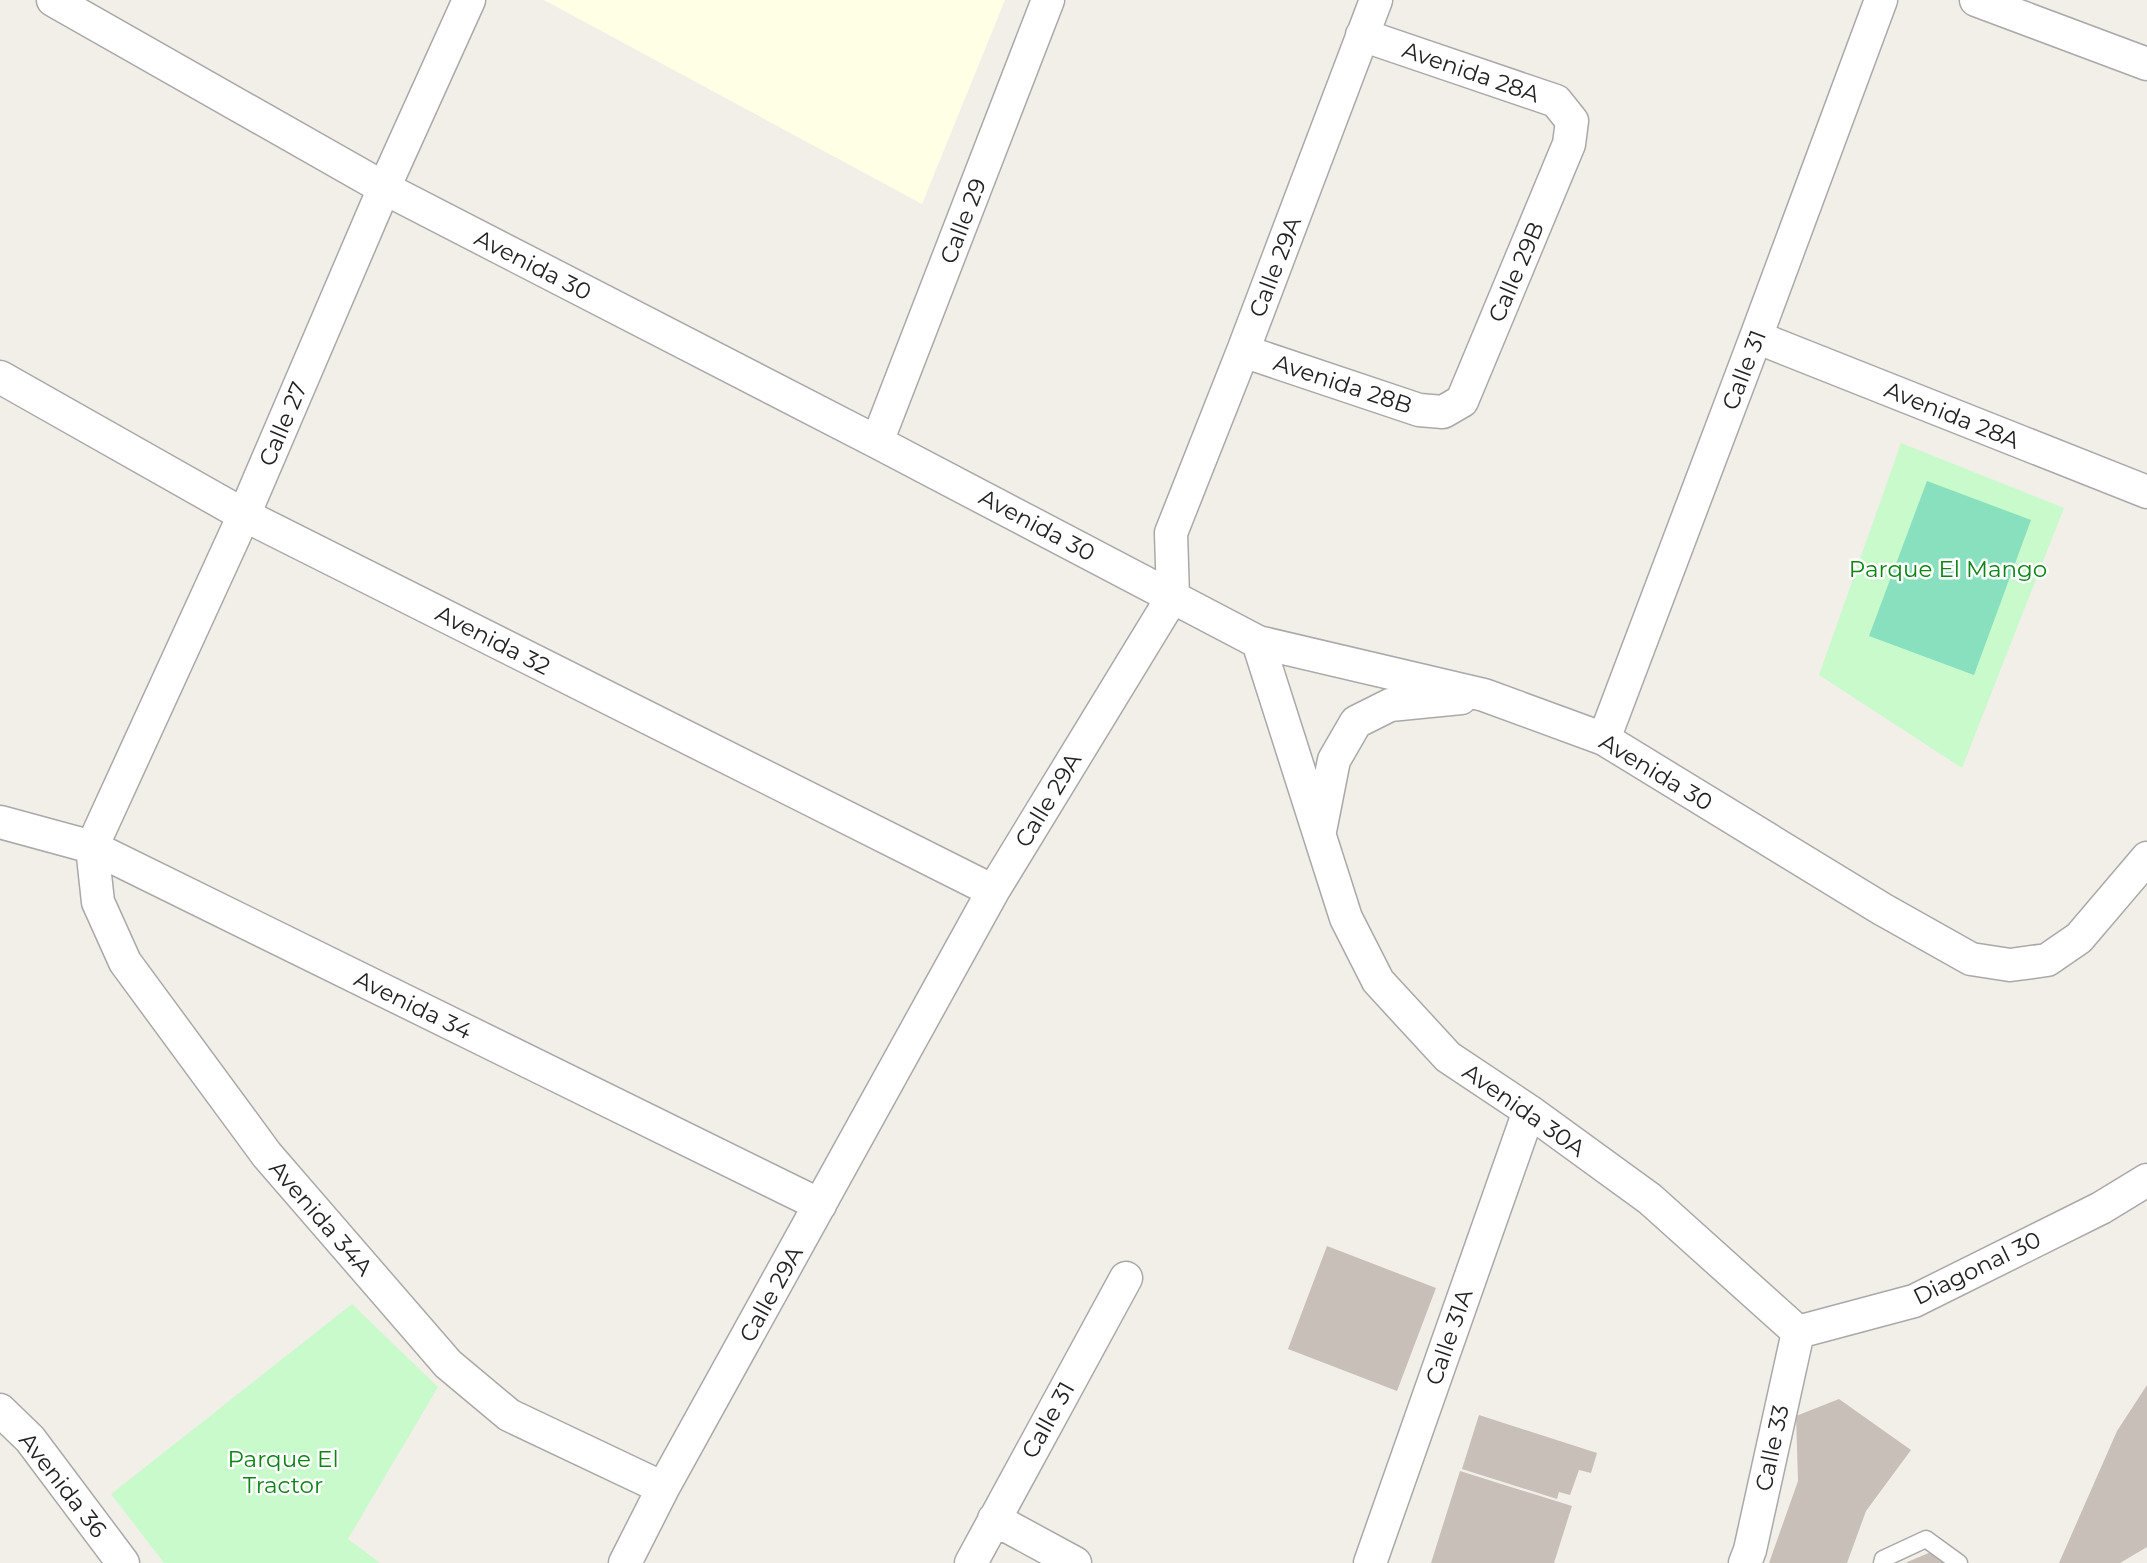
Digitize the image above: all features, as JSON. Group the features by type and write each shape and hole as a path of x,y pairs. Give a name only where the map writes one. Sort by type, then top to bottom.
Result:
{"street":[{"name":"Avenida 30","path":"54,0 384,188 1258,642 1484,695 1604,739 1882,909 1971,959 2010,965 2047,960 2079,938 2147,858"},
{"name":"Calle 27","path":"92,847 244,515 384,188 469,0"},
{"name":"Calle 29","path":"877,442 1048,0"},
{"name":"Calle 29A","path":"625,1563 663,1488 993,891 1172,596 1171,533 1244,351 1376,0"},
{"name":"Calle 31","path":"1604,739 1881,0"},
{"path":"1976,0 2147,64"},
{"name":"Avenida 28A","path":"1362,35 1556,101 1572,121"},
{"name":"Calle 29B","path":"1443,412 1461,401 1569,144 1572,121"},
{"name":"Avenida 28A","path":"1756,337 2147,492"},
{"name":"Avenida 28B","path":"1244,351 1419,410 1443,412"},
{"name":"Avenida 32","path":"0,377 244,515 993,891"},
{"name":"Avenida 30A","path":"1258,642 1346,918 1378,981 1448,1057 1529,1111 1650,1199 1798,1332"},
{"name":"Avenida 30A","path":"1319,836 1334,760 1356,722 1390,705 1484,695"},
{"name":"Avenida 34","path":"0,822 92,847 820,1205"},
{"name":"Avenida 34A","path":"92,847 98,902 125,962 267,1156 448,1364 509,1415 663,1488"},
{"name":"Calle 31A","path":"1370,1563 1529,1111"},
{"name":"Diagonal 30","path":"1798,1332 1914,1301 2101,1208 2147,1180"},
{"name":"Calle 31","path":"971,1563 1126,1278"},
{"name":"Calle 33","path":"1745,1563 1798,1332"},
{"name":"Avenida 36","path":"0,1409 30,1439 123,1563"},
{"path":"994,1519 1075,1563"}],"lane":[{"path":"1882,1563 1883,1559 1926,1539 1959,1563"}],"shaded area":[{"path":"544,0 1005,0 922,204"}],"green space":[{"name":"Parque El Mango","path":"1901,443 2064,508 1962,768 1819,675"},
{"path":"1927,481 2031,520 1974,675 1869,636"},
{"name":"Parque El Tractor","path":"352,1304 438,1387 348,1539 380,1563 164,1563 111,1494"}],"building":[{"path":"1327,1246 1436,1288 1397,1391 1288,1349"},
{"path":"2147,1385 2147,1547 2120,1563 2059,1563 2117,1431"},
{"path":"1839,1399 1911,1450 1866,1511 1847,1563 1769,1563 1798,1481 1796,1416"},
{"path":"1479,1415 1597,1453 1591,1473 1579,1470 1570,1495 1559,1492 1557,1499 1462,1469"},
{"path":"1460,1471 1572,1506 1554,1563 1431,1563"},
{"path":"1931,1552 1947,1563 1905,1563"}]}
